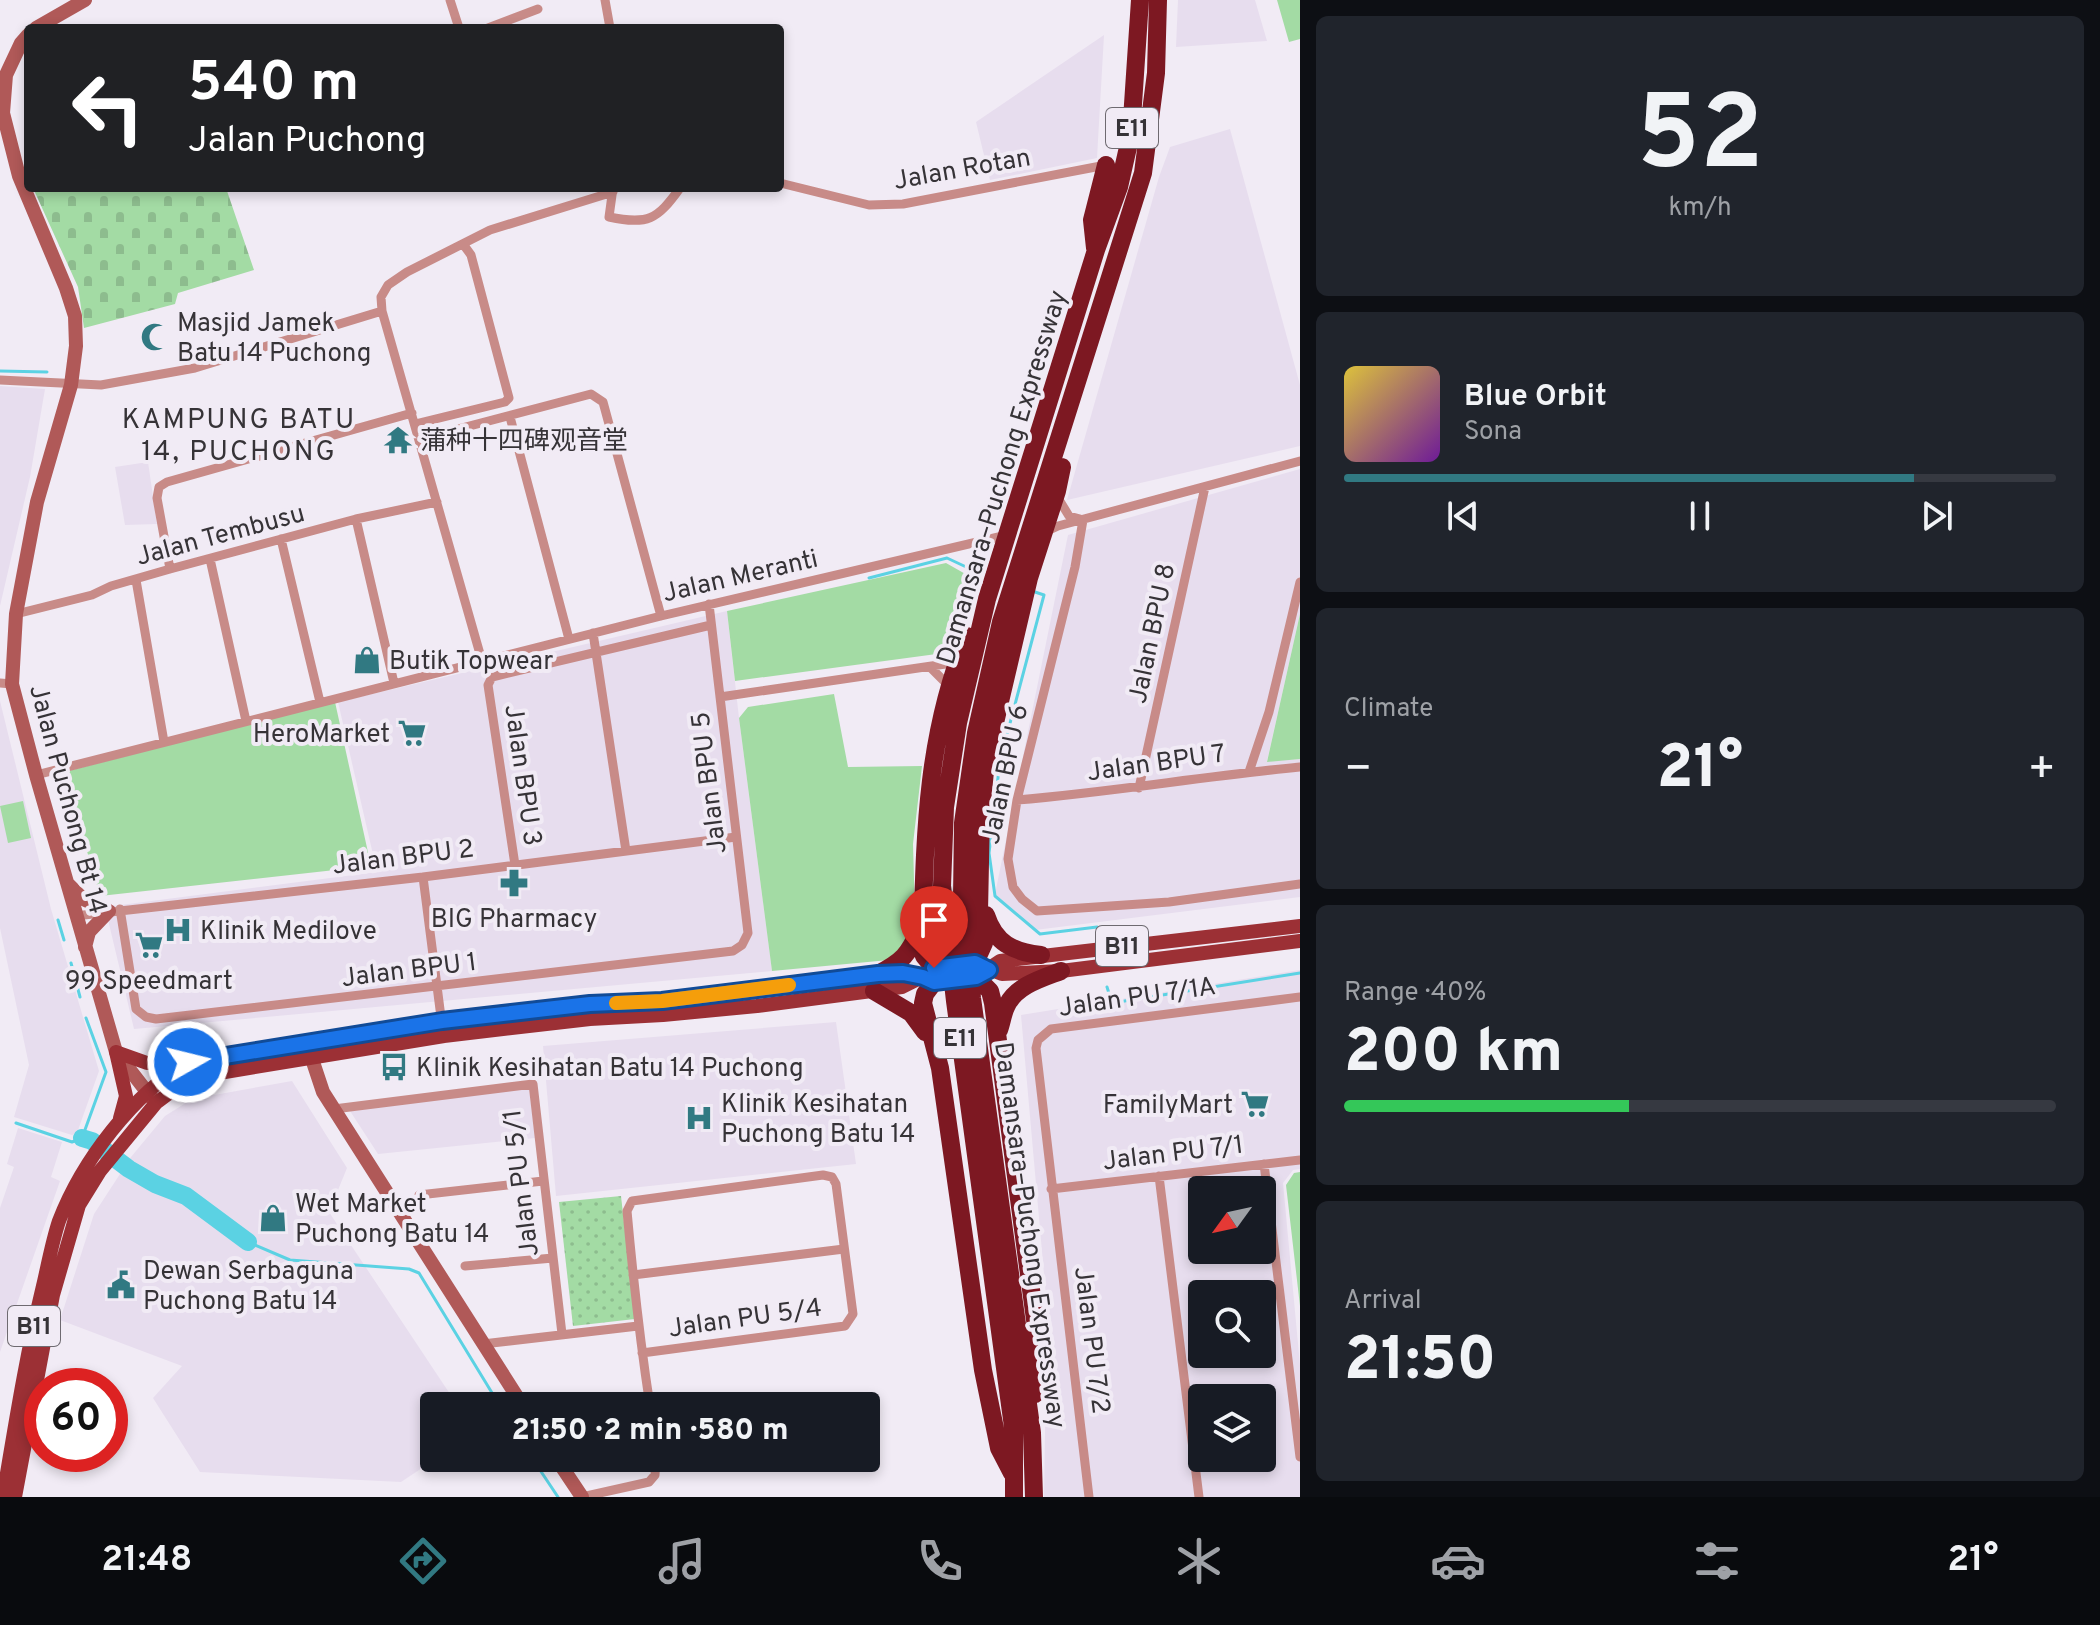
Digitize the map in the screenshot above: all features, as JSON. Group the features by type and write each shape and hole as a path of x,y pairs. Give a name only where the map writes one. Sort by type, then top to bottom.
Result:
{"highway":[{"name":"Damansara–Puchong Expressway","path":"1015,1488 1014,1434 942,886 945,807 958,723 987,599 1096,250 1119,187 1131,134 1140,0"},
{"name":"Damansara–Puchong Expressway","path":"1034,1497 1032,1433 972,998 962,897 963,823 976,733 1001,622 1143,173 1156,73 1158,0"},
{"path":"1096,250 1092,220 1106,165"},
{"path":"1032,1433 1037,1376 1036,1327 990,991 980,970 984,943 979,912 981,812 986,761 1012,646 1057,491 1082,370"},
{"path":"987,599 965,639 935,739 927,798 922,950 930,975 923,1003 940,1068 983,1370 999,1448 1015,1488"},
{"path":"979,889 994,935 1003,944 1020,952 1041,955"},
{"path":"923,922 909,953 876,982 911,1013 923,1029 940,1068"},
{"path":"996,1040 1007,1004 1018,992 1033,982 1061,971"}],"main road":[{"name":"B11","path":"980,970 1000,961 1041,955 1300,926"},
{"name":"B11","path":"151,1098 184,1082 213,1074 312,1059 443,1029 757,1006 876,982 903,973 1061,971 1300,941"},
{"name":"B11","path":"3,1497 27,1354 58,1224 69,1199 118,1133 151,1098 165,1076 188,1062 443,1029 590,1004 662,1001 755,990 876,982"},
{"path":"116,1052 147,1063 188,1062"},
{"path":"116,1052 126,1096 118,1133"},
{"name":"B11","path":"15,1497 53,1295 79,1205 95,1167"}],"street":[{"path":"43,24 85,0"},
{"path":"450,0 458,24"},
{"path":"605,0 609,24"},
{"path":"499,24 538,9"},
{"name":"Jalan Puchong Bt 14","path":"24,40 6,75 3,113 24,188"},
{"name":"Jalan Rotan","path":"784,184 847,197 869,205 903,204 1106,165"},
{"name":"Jalan Puchong Bt 14","path":"26,192 66,288 75,316 76,346 71,385 37,502 6,684 36,775 116,1052 151,1098"},
{"path":"482,661 382,311 381,297 388,285 407,272 490,230 607,192"},
{"path":"613,192 609,217 634,222 647,220 665,209 677,192"},
{"path":"170,569 157,498 159,487 167,482 414,418 505,402 509,398 471,255 463,244"},
{"path":"0,380 101,385 195,368 382,311"},
{"path":"420,439 591,394 597,395 603,402 661,616"},
{"path":"510,417 569,639"},
{"path":"1043,533 1058,526 1300,461"},
{"name":"Jalan BPU 8","path":"1139,788 1205,487"},
{"path":"1057,491 1069,516 1083,520"},
{"name":"Jalan Tembusu","path":"16,614 356,519 437,502"},
{"path":"356,519 394,683"},
{"name":"Jalan BPU 6","path":"1083,520 1075,567 1017,800 1008,859 1013,887 1037,911 1169,902 1300,884"},
{"name":"Jalan Meranti","path":"36,775 709,604 1009,534"},
{"path":"281,539 320,702"},
{"path":"210,559 246,721"},
{"path":"136,580 164,742"},
{"path":"1249,772 1269,712 1300,582"},
{"name":"Jalan BPU 5","path":"709,604 748,933 742,945 733,951"},
{"name":"Jalan BPU 3","path":"515,865 488,685 492,677 711,625"},
{"path":"593,633 626,851"},
{"path":"720,697 959,662"},
{"path":"930,667 949,691"},
{"name":"Jalan BPU 7","path":"1017,800 1300,767"},
{"name":"Jalan BPU 2","path":"75,916 423,877 736,837"},
{"path":"423,877 443,1029"},
{"path":"68,884 83,899 114,910 89,932 85,947"},
{"name":"Jalan BPU 1","path":"114,910 130,965 136,1009 146,1017 156,1019 733,951"},
{"name":"Jalan PU 7/1A","path":"1051,1189 1036,1048 1044,1033 1051,1029 1300,997"},
{"path":"312,1059 323,1092 514,1392"},
{"name":"Jalan PU 5/1","path":"334,1109 533,1084 562,1334"},
{"name":"Jalan PU 7/1","path":"1051,1189 1300,1160"},
{"path":"1264,1164 1298,1419 1300,1457"},
{"name":"Jalan PU 5/4","path":"633,1275 627,1211 632,1201 823,1175 832,1177 836,1184 853,1314 845,1326 642,1353"},
{"path":"1159,1176 1199,1497"},
{"path":"419,1195 543,1181"},
{"name":"Jalan PU 7/2","path":"1051,1189 1089,1497"},
{"path":"648,1392 633,1275 844,1249"},
{"path":"465,1266 553,1258"},
{"path":"483,1344 638,1326"},
{"path":"565,1472 582,1497 649,1482 655,1472"}],"shaded area":[{"path":"1178,0 1255,0 1267,41 1176,47"},
{"path":"1104,35 1097,158 990,180 976,122"},
{"path":"1230,129 1300,385 1300,446 1067,500 1170,147"},
{"path":"0,386 45,389 30,477 0,606"},
{"path":"148,462 157,524 125,525 115,467"},
{"path":"1300,469 1300,614 1267,761 1300,759 1300,897 1035,930 995,894 1068,535"},
{"path":"727,611 772,971 134,1029 105,907 377,872 338,702"},
{"path":"0,701 51,909 99,1071 77,1133 72,1135 14,1117 29,1065 0,928"},
{"path":"1300,970 1300,1169 1293,1170 1283,1183 1300,1365 1300,1497 1044,1497 1047,1308 1021,1015"},
{"name":"Klinik Kesihatan Puchong Batu 14","path":"836,1022 856,1164 556,1196 543,1046"},
{"path":"292,1081 347,1168 329,1212 449,1392 420,1392 420,1469 401,1482 200,1472 153,1398 182,1366 60,1320 94,1214 131,1157 165,1116 192,1099"},
{"path":"529,1088 535,1138 378,1154 350,1111"},
{"path":"18,1128 62,1142 51,1177 60,1181 0,1352 0,1208 14,1167 7,1164"}],"green space":[{"path":"1277,0 1300,0 1300,39 1289,42"},
{"path":"35,192 227,192 254,270 178,293 175,304 84,328 78,287"},
{"path":"946,563 969,576 951,644 944,653 735,681 727,611"},
{"path":"1300,614 1300,759 1267,762"},
{"path":"834,694 848,767 922,766 913,844 915,915 910,937 889,960 772,971 739,718 748,707"},
{"path":"335,702 371,866 100,896 64,772"},
{"path":"23,801 31,838 8,843 0,806"},
{"path":"1300,1172 1300,1306 1286,1185 1294,1173"},
{"path":"621,1196 635,1319 573,1326 559,1202"}],"waterway":[{"path":"0,371 47,372"},
{"path":"869,578 947,558 979,573"},
{"path":"1035,592 1044,595 1000,761 989,853 995,896 1040,934 1097,927"},
{"path":"58,920 64,940"},
{"path":"71,963 80,997"},
{"path":"1107,987 1112,1003 1300,973"},
{"path":"16,1123 72,1142 82,1138 106,1072 86,1018"},
{"path":"82,1138 92,1141 155,1184 186,1196 248,1242"},
{"path":"248,1242 290,1260 409,1269 419,1273 491,1392"},
{"path":"541,1472 558,1497"}],"slow traffic":[{"path":"616,1003 662,1001 789,985"}],"place":[{"name":"Masjid Jamek Batu 14 Puchong","path":"155,337"},
{"name":"蒲种十四碑观音堂","path":"398,440"},
{"name":"Butik Topwear","path":"367,660"},
{"name":"HeroMarket","path":"412,733"},
{"name":"BIG Pharmacy","path":"514,883"},
{"name":"Klinik Medilove","path":"178,930"},
{"name":"99 Speedmart","path":"149,945"},
{"name":"Klinik Kesihatan Batu 14 Puchong","path":"394,1067"},
{"name":"FamilyMart","path":"1255,1104"},
{"name":"Klinik Kesihatan Puchong Batu 14","path":"699,1118"},
{"name":"Wet Market Puchong Batu 14","path":"273,1218"},
{"name":"Dewan Serbaguna Puchong Batu 14","path":"121,1285"}],"district":[{"name":"KAMPUNG BATU 14, PUCHONG","path":"239,434"}],"route":[{"path":"188,1062 442,1021 590,1004 662,1001 878,974 903,973 934,982 976,977 989,970 975,963 934,968"}]}
